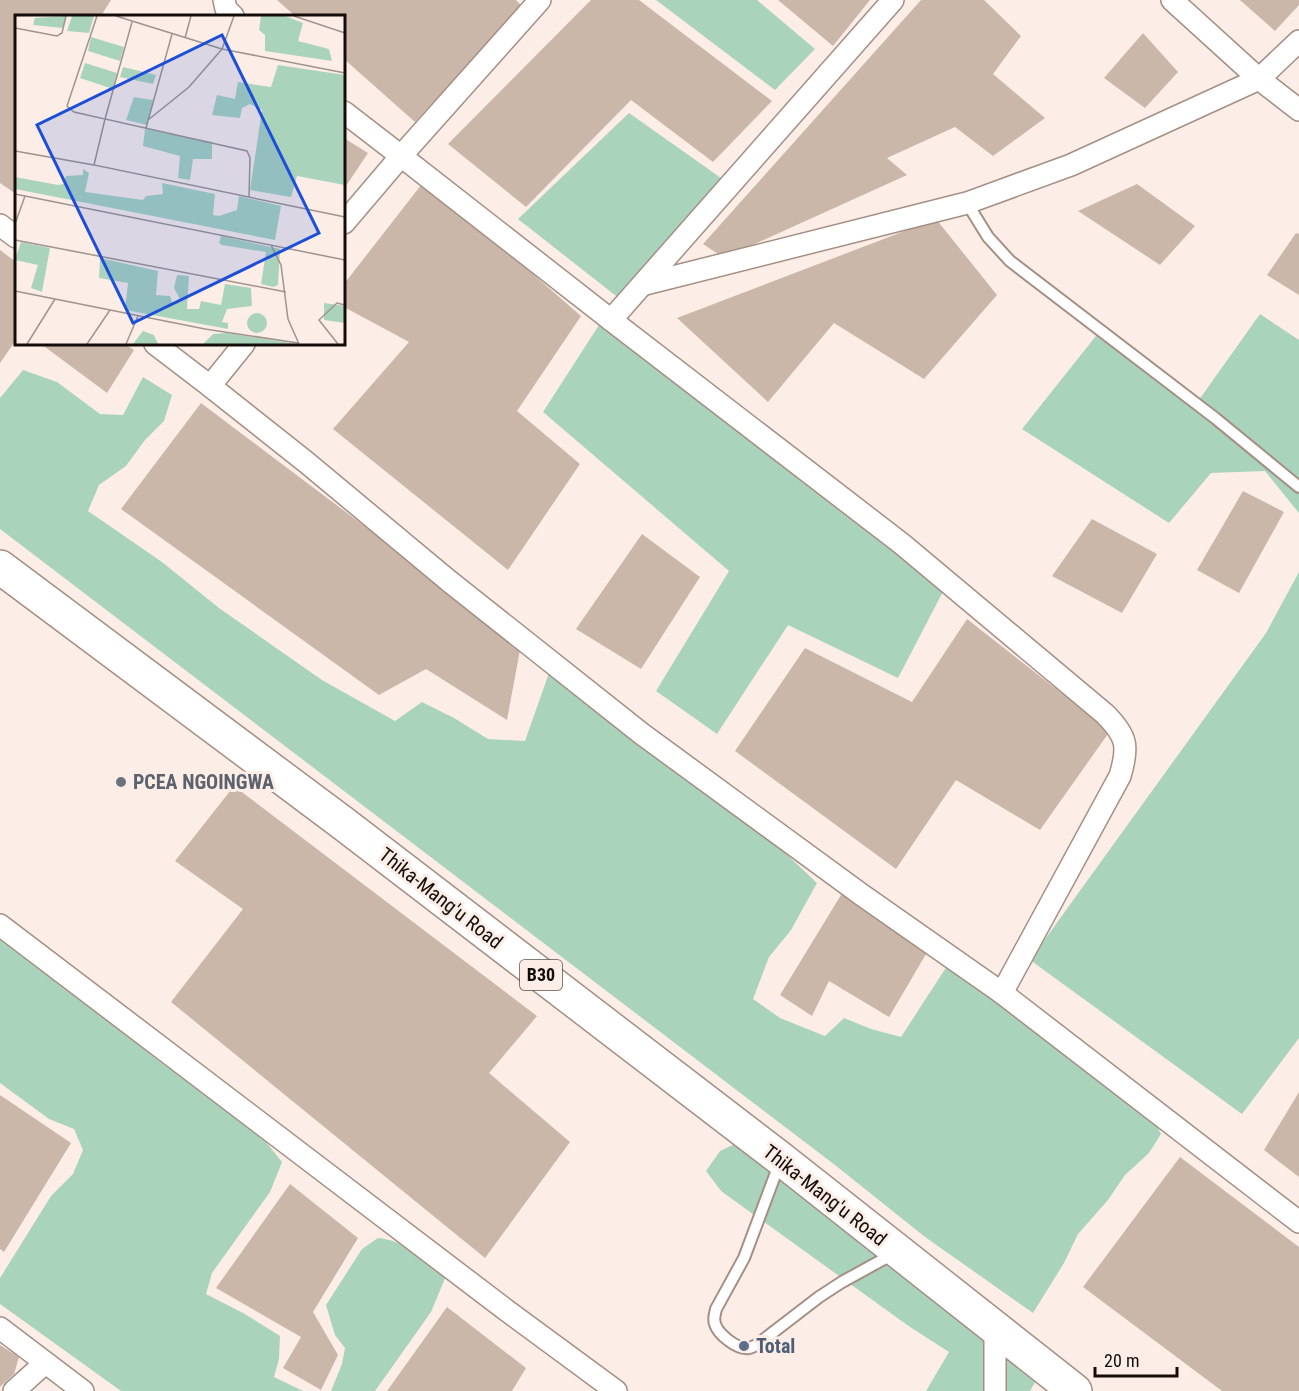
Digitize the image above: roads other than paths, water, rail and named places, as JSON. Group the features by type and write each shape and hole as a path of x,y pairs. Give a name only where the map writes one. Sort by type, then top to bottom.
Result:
{"highway":[{"name":"Thika-Mang'u Road","path":"0,567 269,767 781,1159 1067,1389"}],"street":[{"path":"224,0 226,9 232,15"},
{"path":"345,222 400,156 540,0"},
{"path":"611,320 893,0"},
{"path":"1172,0 1259,79 1299,110"},
{"path":"645,284 966,203 1071,165 1259,79 1299,41"},
{"path":"345,113 902,544 1078,690 1119,728 1124,740 1126,757 1120,776 1002,993"},
{"path":"0,225 15,236"},
{"path":"156,345 642,734 1002,993 1299,1222"},
{"path":"210,386 243,345"},
{"path":"0,925 616,1391"},
{"path":"0,1328 83,1391"},
{"path":"995,1329 995,1391"},
{"path":"14,1391 45,1363"}],"lane":[{"path":"966,203 988,237 1010,261 1215,418 1299,487"},
{"path":"781,1159 744,1258 716,1309 714,1317 716,1326 730,1341 742,1348 750,1348 758,1344 819,1297 898,1252"}],"place":[{"name":"PCEA NGOINGWA","path":"121,782"},
{"name":"Total","path":"744,1346"}]}
